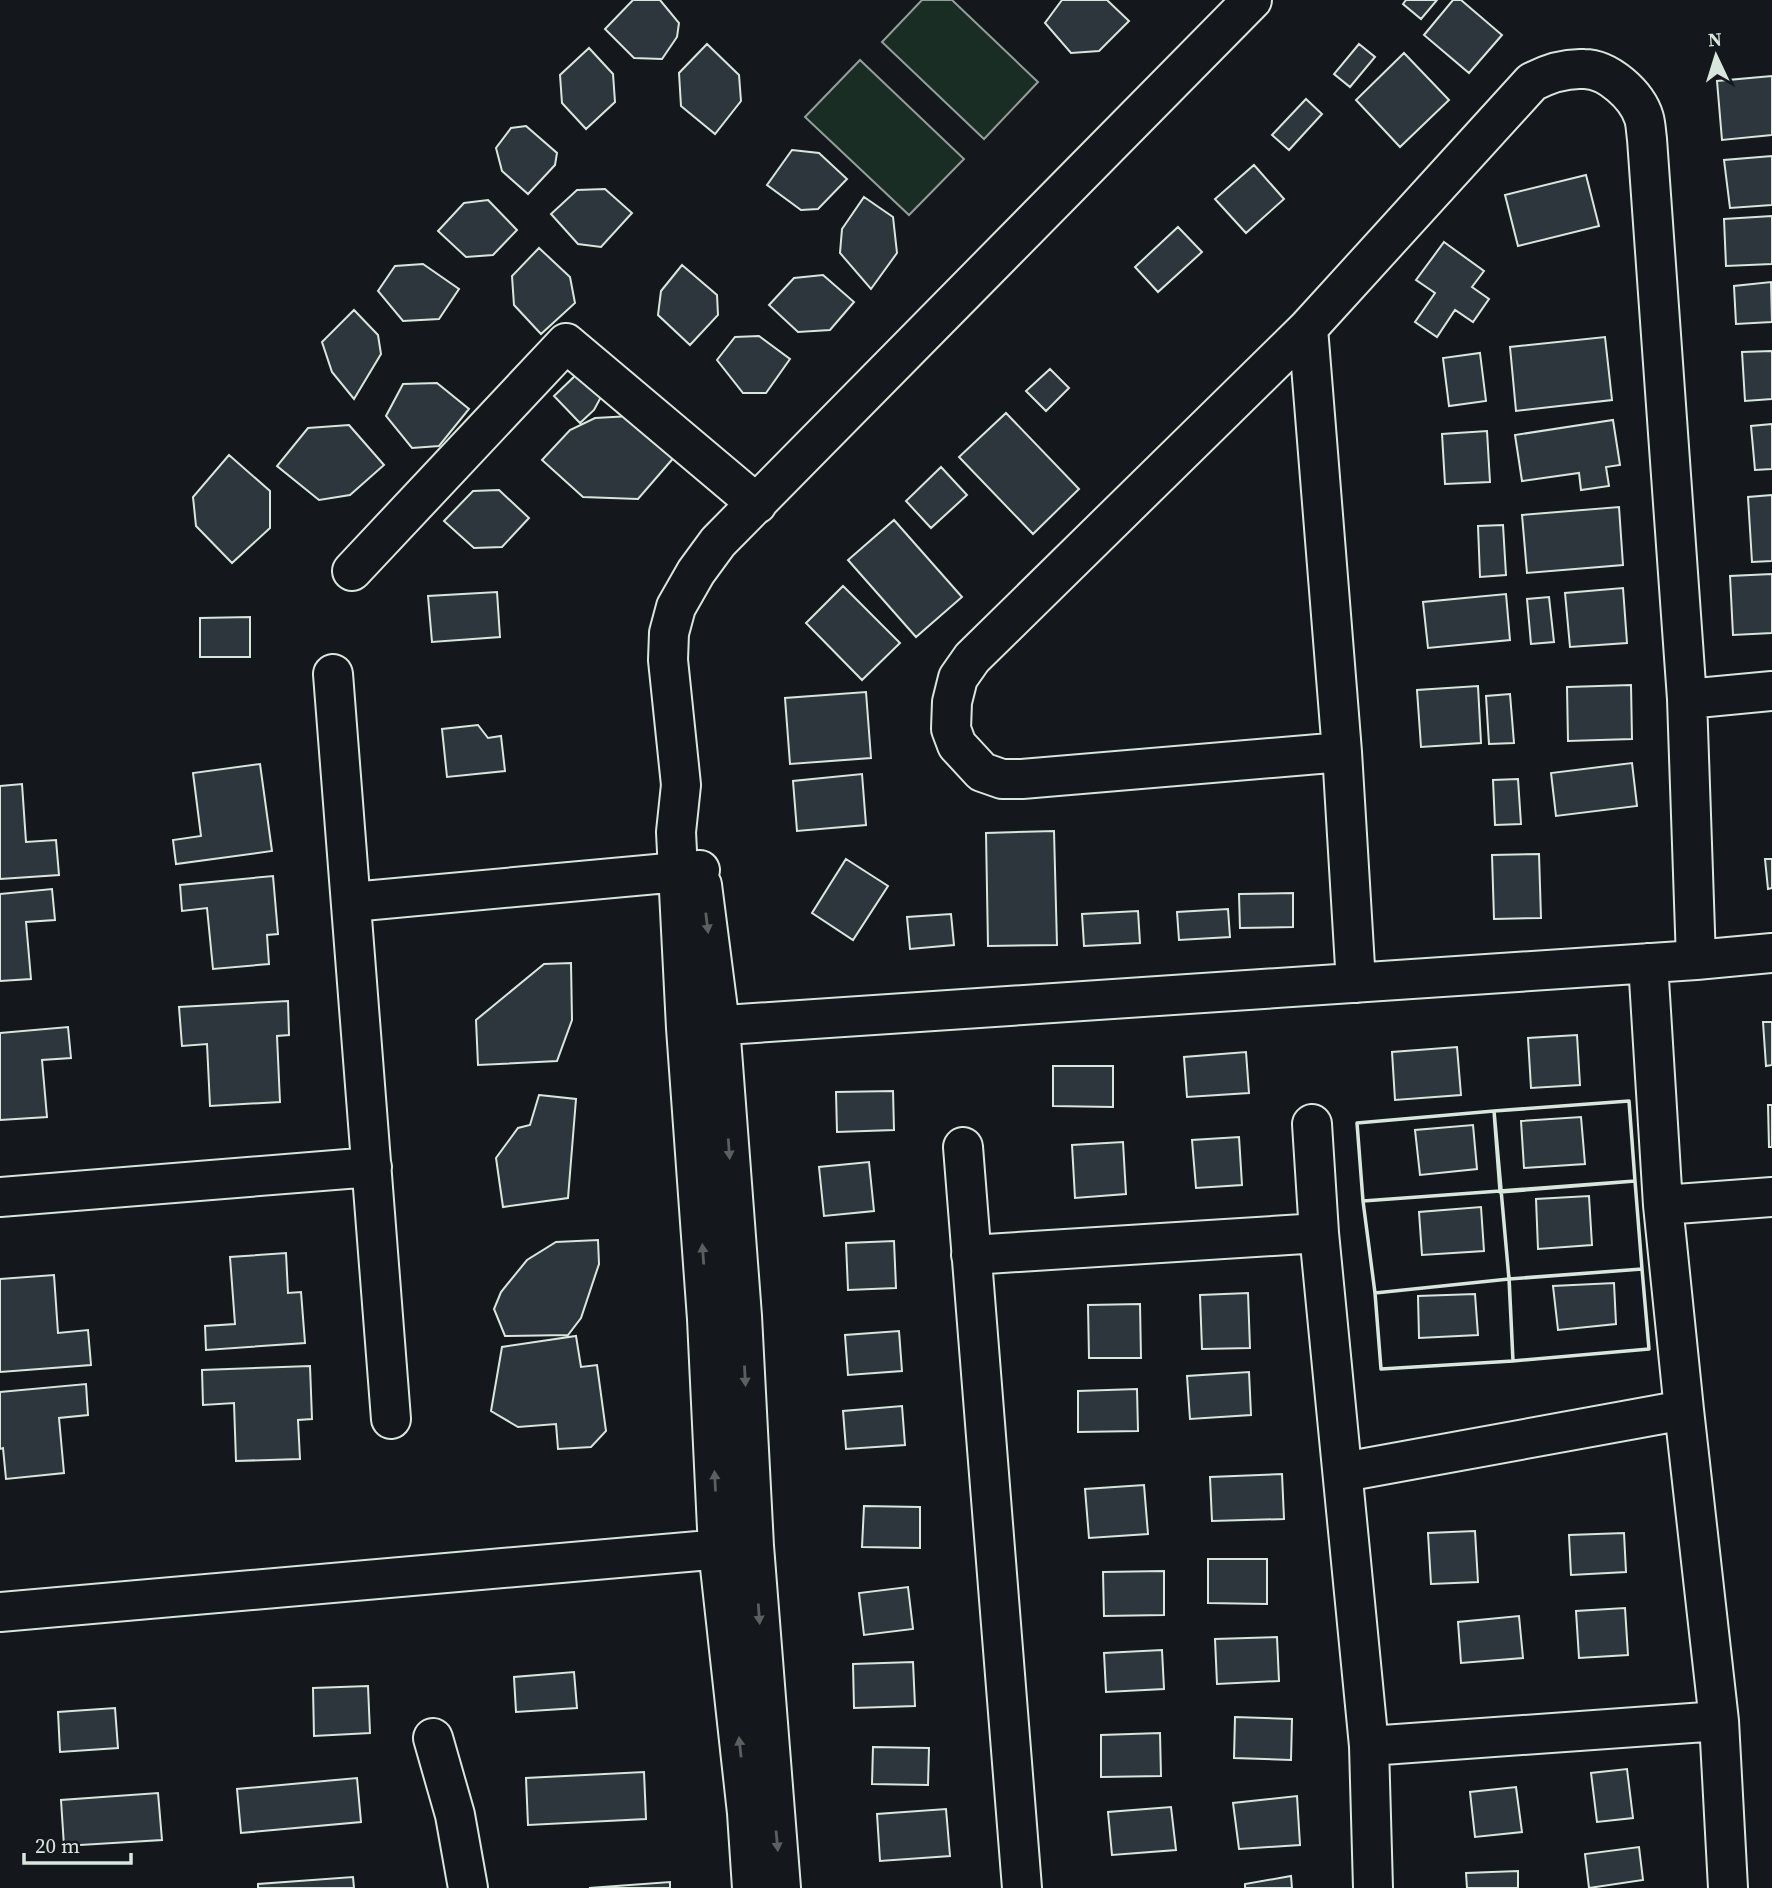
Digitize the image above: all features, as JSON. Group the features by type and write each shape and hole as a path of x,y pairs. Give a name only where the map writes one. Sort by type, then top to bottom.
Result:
{"street":[{"path":"780,1888 707,1319 703,1027 689,870 696,829 681,785 668,660 669,633 676,607 696,572 718,542 1252,0"},
{"path":"1342,751 1002,779 982,772 957,745 951,729 952,702 958,678 972,658 1308,328 1532,82 1549,73 1587,68 1606,75 1625,88 1636,101 1644,118 1647,139 1687,699 1696,960"},
{"path":"1308,328 1342,751 1356,983"},
{"path":"352,571 566,343 757,504"},
{"path":"333,674 391,1419"},
{"path":"1687,699 1772,691"},
{"path":"352,902 689,870"},
{"path":"703,1027 1772,953"},
{"path":"1648,963 1663,1205 1719,1721 1728,1888"},
{"path":"1312,1124 1319,1233 1369,1746 1373,1888"},
{"path":"963,1147 1022,1888"},
{"path":"0,1197 372,1167"},
{"path":"1663,1205 1772,1197"},
{"path":"971,1255 1319,1233"},
{"path":"1344,1472 1684,1410"},
{"path":"0,1612 736,1547"},
{"path":"736,1547 752,1888"},
{"path":"1369,1746 1719,1721"},
{"path":"433,1738 455,1815 468,1888"}],"green space":[{"path":"922,0 952,0 1038,82 984,139 882,42"},
{"path":"860,60 964,159 909,215 805,117"}],"building":[{"path":"633,0 660,0 679,23 677,37 662,59 634,58 605,29"},
{"path":"1062,0 1107,0 1129,21 1099,51 1071,53 1045,23"},
{"path":"1406,0 1437,0 1421,19 1403,4"},
{"path":"1453,0 1461,0 1502,35 1469,73 1424,35"},
{"path":"707,44 739,75 741,101 715,134 681,106 679,73"},
{"path":"1359,44 1375,57 1350,87 1334,74"},
{"path":"589,48 613,74 615,102 586,129 562,103 560,75"},
{"path":"1404,53 1449,100 1400,147 1356,100"},
{"path":"1772,76 1772,135 1722,140 1717,81"},
{"path":"1306,99 1322,114 1289,150 1272,135"},
{"path":"526,126 557,153 555,165 528,194 502,171 496,148 511,128"},
{"path":"792,150 819,153 847,179 818,209 801,210 767,185"},
{"path":"1772,156 1772,205 1730,208 1724,160"},
{"path":"1254,165 1284,199 1246,233 1215,199"},
{"path":"1586,175 1599,226 1518,246 1505,195"},
{"path":"605,189 632,213 601,247 578,244 551,214 577,190"},
{"path":"864,197 893,217 897,253 871,289 840,253 842,229"},
{"path":"488,200 517,230 493,255 466,257 438,231 464,203"},
{"path":"1772,216 1772,264 1726,266 1724,219"},
{"path":"1178,227 1202,252 1158,292 1135,267"},
{"path":"1444,242 1484,271 1472,287 1489,299 1473,322 1455,310 1437,337 1415,322 1435,293 1416,280"},
{"path":"539,248 570,277 575,303 541,334 514,305 512,276"},
{"path":"423,264 459,289 439,319 403,321 378,291 395,266"},
{"path":"682,265 717,295 718,315 690,345 658,315 661,291"},
{"path":"823,275 854,302 830,330 798,332 769,305 794,278"},
{"path":"1771,282 1772,322 1736,324 1734,286"},
{"path":"354,310 378,335 381,354 354,399 332,372 322,342"},
{"path":"759,336 790,359 766,393 743,393 717,360 735,337"},
{"path":"1605,337 1612,400 1516,411 1510,347"},
{"path":"1772,351 1772,399 1745,401 1742,352"},
{"path":"1480,353 1486,401 1449,406 1443,358"},
{"path":"1050,369 1069,388 1046,411 1026,391"},
{"path":"578,373 601,397 594,410 580,423 554,396"},
{"path":"437,383 469,409 439,446 412,448 386,416 403,384"},
{"path":"1006,413 1079,489 1033,534 959,457"},
{"path":"631,416 676,455 638,499 583,497 542,460 570,430 595,418"},
{"path":"1613,420 1620,465 1606,467 1609,486 1581,490 1579,473 1522,481 1515,435"},
{"path":"1772,424 1772,469 1755,470 1751,426"},
{"path":"349,425 384,465 350,495 319,500 277,466 308,428"},
{"path":"1487,431 1490,482 1445,484 1442,434"},
{"path":"229,455 270,491 270,528 232,563 196,526 193,497"},
{"path":"941,467 967,495 931,528 906,501"},
{"path":"499,490 529,518 502,547 474,548 444,521 473,491"},
{"path":"1772,495 1772,561 1752,562 1748,497"},
{"path":"1619,507 1623,565 1527,573 1522,515"},
{"path":"894,520 962,597 916,637 848,560"},
{"path":"1503,525 1506,575 1480,577 1478,526"},
{"path":"1772,574 1772,633 1733,635 1730,576"},
{"path":"843,586 900,643 862,680 806,623"},
{"path":"1623,588 1627,643 1570,647 1565,593"},
{"path":"497,592 500,637 432,642 428,596"},
{"path":"1506,594 1510,640 1428,648 1423,602"},
{"path":"1549,597 1554,642 1531,644 1527,599"},
{"path":"250,617 250,657 200,657 200,618"},
{"path":"1631,685 1632,739 1568,741 1567,687"},
{"path":"1478,686 1481,743 1421,747 1417,690"},
{"path":"866,692 871,758 790,764 785,698"},
{"path":"1510,694 1514,743 1489,744 1486,696"},
{"path":"478,725 488,738 501,736 505,771 447,777 442,729"},
{"path":"1632,763 1637,806 1556,816 1551,773"},
{"path":"260,764 272,851 176,864 173,840 201,836 193,773"},
{"path":"862,774 866,825 797,831 793,781"},
{"path":"1518,779 1521,824 1495,825 1493,780"},
{"path":"22,784 26,842 56,840 59,875 0,879 0,786"},
{"path":"1054,831 1057,945 988,946 986,833"},
{"path":"1539,854 1541,918 1494,919 1492,855"},
{"path":"846,859 888,886 853,940 812,913"},
{"path":"1765,859 1772,859 1772,888 1768,889"},
{"path":"273,876 278,934 267,935 269,964 213,969 207,908 182,911 180,885"},
{"path":"52,889 55,920 26,922 31,979 0,981 0,894"},
{"path":"1293,893 1293,927 1240,928 1239,894"},
{"path":"1228,909 1230,937 1179,940 1177,912"},
{"path":"1138,911 1140,943 1084,946 1082,914"},
{"path":"951,914 954,945 910,949 907,917"},
{"path":"571,963 572,1020 557,1061 478,1065 476,1020 544,964"},
{"path":"288,1001 289,1035 277,1036 280,1102 210,1106 207,1044 182,1046 179,1007"},
{"path":"1763,1022 1772,1022 1772,1065 1766,1066"},
{"path":"68,1027 71,1058 42,1060 47,1117 0,1120 0,1033"},
{"path":"1577,1035 1580,1085 1531,1088 1528,1038"},
{"path":"1457,1047 1461,1095 1395,1100 1392,1052"},
{"path":"1246,1052 1249,1093 1187,1097 1184,1057"},
{"path":"1053,1066 1113,1066 1113,1107 1053,1106"},
{"path":"893,1091 894,1130 837,1132 836,1092"},
{"path":"539,1095 576,1099 568,1198 503,1207 496,1158 518,1128 530,1125"},
{"path":"1768,1105 1772,1105 1772,1147 1769,1147"},
{"path":"1581,1117 1585,1164 1524,1168 1521,1121"},
{"path":"1473,1125 1477,1169 1420,1175 1415,1130"},
{"path":"1239,1137 1242,1185 1196,1188 1192,1140"},
{"path":"1123,1142 1126,1194 1075,1198 1072,1145"},
{"path":"869,1162 874,1211 824,1216 819,1167"},
{"path":"1589,1196 1592,1245 1538,1249 1536,1199"},
{"path":"1481,1207 1484,1251 1422,1255 1419,1212"},
{"path":"598,1240 599,1264 581,1318 568,1335 505,1336 494,1309 501,1292 527,1260 556,1242"},
{"path":"894,1241 896,1288 848,1290 846,1243"},
{"path":"286,1253 288,1293 301,1292 305,1343 206,1350 205,1326 235,1324 230,1257"},
{"path":"54,1275 58,1333 88,1330 91,1365 0,1372 0,1279"},
{"path":"1614,1283 1616,1324 1558,1330 1553,1286"},
{"path":"1248,1293 1250,1348 1202,1349 1200,1295"},
{"path":"1475,1294 1478,1335 1419,1338 1418,1296"},
{"path":"1140,1304 1141,1358 1089,1358 1088,1305"},
{"path":"899,1331 902,1371 848,1375 845,1335"},
{"path":"576,1336 581,1367 597,1365 606,1431 591,1447 558,1449 556,1424 518,1427 491,1411 502,1347"},
{"path":"310,1366 312,1419 298,1420 300,1459 236,1461 234,1403 203,1405 202,1370"},
{"path":"1249,1372 1251,1415 1190,1419 1187,1376"},
{"path":"86,1384 88,1415 59,1418 64,1473 6,1479 3,1448 0,1449 0,1392"},
{"path":"1137,1389 1138,1431 1078,1432 1078,1391"},
{"path":"902,1406 905,1445 846,1449 843,1411"},
{"path":"1282,1474 1284,1519 1212,1521 1210,1477"},
{"path":"1144,1485 1148,1534 1089,1538 1085,1489"},
{"path":"864,1506 920,1507 920,1548 862,1547"},
{"path":"1475,1531 1478,1582 1431,1584 1428,1533"},
{"path":"1624,1533 1626,1572 1571,1575 1569,1535"},
{"path":"1208,1559 1267,1559 1267,1604 1208,1603"},
{"path":"1164,1571 1164,1615 1104,1616 1103,1572"},
{"path":"908,1587 913,1629 864,1635 859,1593"},
{"path":"1625,1608 1628,1655 1579,1658 1576,1611"},
{"path":"1519,1616 1523,1658 1461,1663 1458,1622"},
{"path":"1277,1637 1279,1681 1217,1684 1215,1639"},
{"path":"1162,1650 1164,1689 1106,1692 1104,1653"},
{"path":"913,1662 915,1706 854,1708 853,1664"},
{"path":"574,1672 577,1708 516,1712 514,1677"},
{"path":"368,1686 370,1733 314,1736 313,1688"},
{"path":"115,1708 118,1748 60,1752 58,1712"},
{"path":"1235,1717 1292,1719 1291,1760 1234,1758"},
{"path":"1160,1733 1161,1776 1101,1777 1101,1735"},
{"path":"873,1747 929,1748 928,1785 872,1784"},
{"path":"1627,1769 1633,1818 1597,1822 1591,1773"},
{"path":"644,1772 646,1819 528,1825 526,1778"},
{"path":"357,1778 361,1822 241,1833 237,1789"},
{"path":"1516,1787 1522,1832 1475,1837 1470,1792"},
{"path":"158,1793 162,1840 64,1846 61,1800"},
{"path":"1297,1796 1300,1845 1239,1849 1233,1803"},
{"path":"1171,1807 1176,1850 1112,1855 1108,1812"},
{"path":"946,1809 950,1856 880,1861 877,1814"},
{"path":"1639,1847 1643,1880 1589,1888 1585,1854"},
{"path":"1518,1871 1518,1888 1467,1888 1466,1873"},
{"path":"1291,1876 1292,1888 1245,1888 1245,1884"},
{"path":"353,1877 354,1888 258,1888 258,1884"},
{"path":"670,1882 670,1888 589,1888"}],"wall":[{"path":"1629,1101 1635,1181 1500,1191 1494,1111 1629,1101"},
{"path":"1500,1191 1363,1201 1357,1123 1494,1111 1509,1279 1375,1293 1363,1201 1500,1191"},
{"path":"1500,1192 1635,1181 1642,1269 1509,1279"},
{"path":"1509,1276 1513,1361 1649,1349 1642,1269 1509,1279"},
{"path":"1509,1279 1513,1361 1381,1369 1375,1293 1509,1279"}]}
